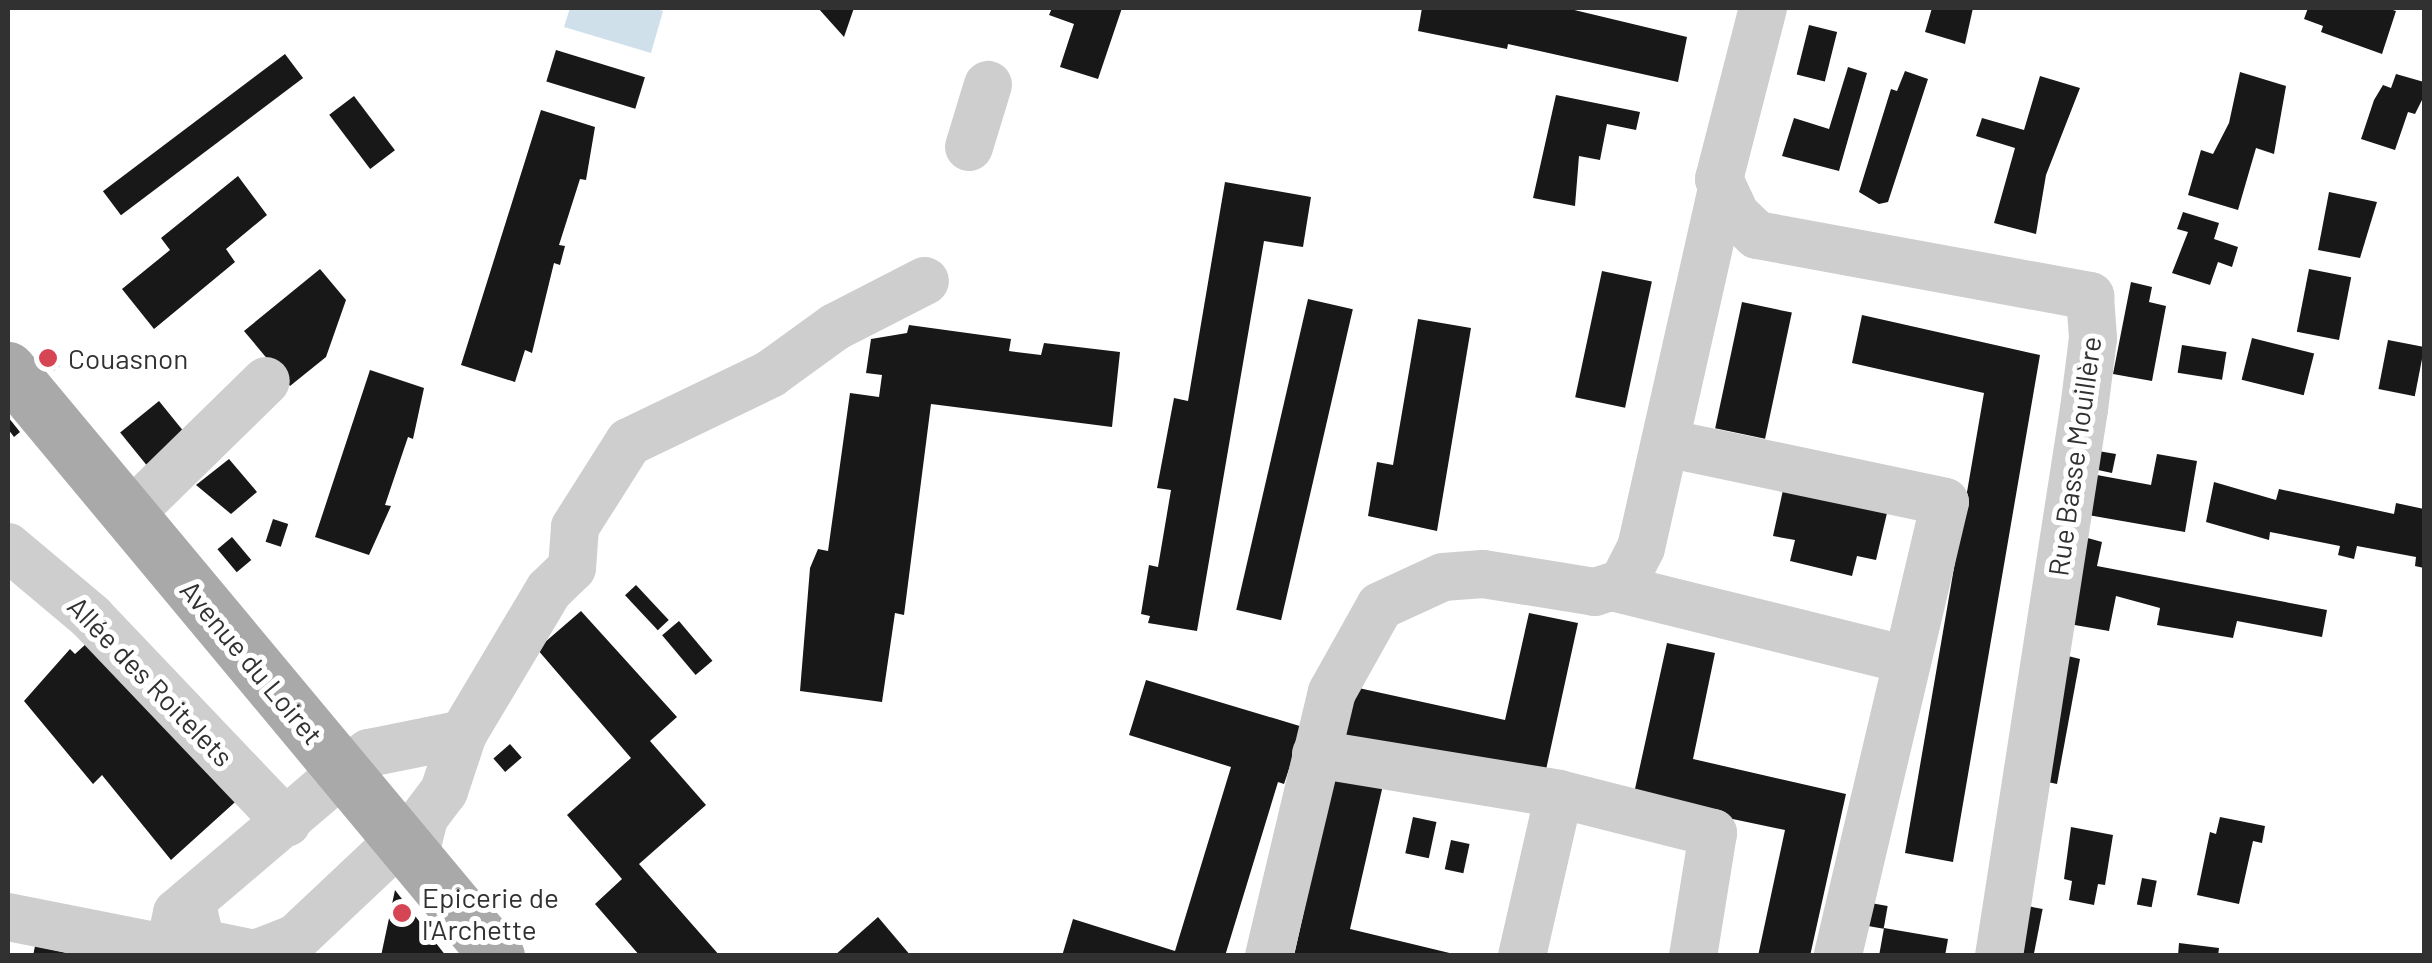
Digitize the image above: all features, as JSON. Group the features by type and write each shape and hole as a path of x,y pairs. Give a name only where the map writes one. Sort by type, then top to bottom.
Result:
{"main road":[{"name":"Avenue du Loiret","path":"8,369 497,956"}],"street":[{"path":"1269,956 1332,692 1358,637 1380,606 1410,587 1483,574 1594,592 1624,583 1641,548 1763,8"},
{"path":"969,147 988,85"},
{"name":"Rue Basse Mouillère","path":"1722,188 1735,214 1757,236 2090,296 2093,338 2084,409 1999,956"},
{"path":"191,901 201,944 236,954 255,954 296,938 408,847 444,791 462,734 549,590 572,568 575,527 629,442 770,374 836,327 925,281"},
{"path":"130,514 266,381"},
{"path":"1666,443 1946,502 1838,956"},
{"name":"Allée des Roitelets","path":"8,547 91,617 287,823"},
{"path":"1612,586 1907,660"},
{"path":"8,918 169,952 177,912 344,771 369,753 462,734"},
{"path":"1316,754 1559,794 1713,833 1693,956"},
{"path":"1522,956 1559,794"}],"shaded area":[{"path":"570,8 663,11 651,53 564,27"}],"building":[{"path":"818,8 854,8 844,37"},
{"path":"1052,8 1122,8 1098,79 1060,67 1074,24 1049,15"},
{"path":"1422,8 1566,8 1687,37 1678,82 1508,44 1507,49 1418,31"},
{"path":"1932,8 1973,8 1965,44 1925,32"},
{"path":"2308,8 2396,11 2382,54 2321,32 2323,26 2304,19"},
{"path":"1809,25 1837,32 1825,82 1797,74"},
{"path":"556,50 645,77 635,109 546,82"},
{"path":"285,54 303,78 121,215 103,191"},
{"path":"1848,67 1867,73 1839,171 1782,156 1794,118 1829,129"},
{"path":"1905,71 1928,79 1888,202 1879,204 1859,192 1891,89 1897,91"},
{"path":"2240,72 2286,86 2274,154 2256,148 2238,210 2188,195 2201,150 2213,154 2229,123"},
{"path":"2396,74 2424,82 2424,96 2415,114 2408,112 2395,150 2361,139 2374,100 2383,85 2391,88"},
{"path":"2040,76 2080,88 2046,175 2036,234 1994,223 2015,148 1976,136 1982,118 2024,130"},
{"path":"1556,95 1640,112 1636,130 1607,124 1600,160 1579,156 1575,206 1533,198"},
{"path":"354,96 395,150 370,169 329,115"},
{"path":"541,110 595,127 586,180 580,179 559,245 565,246 560,265 554,263 532,353 525,350 515,382 461,365"},
{"path":"238,176 267,215 226,249 235,262 154,329 122,289 170,250 161,238"},
{"path":"1225,182 1311,197 1303,247 1264,241 1197,631 1148,623 1150,616 1141,614 1149,565 1158,567 1171,490 1157,488 1174,398 1188,401"},
{"path":"2329,192 2377,202 2360,258 2318,250"},
{"path":"2183,212 2219,223 2214,239 2238,247 2232,267 2218,262 2210,285 2172,273 2188,232 2177,229"},
{"path":"320,269 346,300 326,357 290,386 244,331"},
{"path":"2309,269 2351,277 2339,340 2297,332"},
{"path":"1602,271 1652,282 1625,408 1575,397"},
{"path":"2131,282 2152,287 2149,302 2166,306 2152,381 2113,374"},
{"path":"1308,299 1353,309 1281,620 1236,610"},
{"path":"1742,302 1792,313 1765,439 1715,428"},
{"path":"1862,315 2040,355 1953,862 1905,853 1984,393 1852,363"},
{"path":"1418,319 1471,328 1437,531 1368,516 1377,462 1393,465"},
{"path":"909,325 1011,339 1009,351 1041,355 1044,343 1120,352 1112,427 931,404 904,615 895,613 882,702 800,691 810,568 818,549 828,551 850,393 879,397 882,375 866,373 871,339 907,333"},
{"path":"2252,338 2314,353 2304,395 2242,380"},
{"path":"2388,340 2424,347 2415,396 2378,389"},
{"path":"2182,345 2226,352 2222,380 2178,373"},
{"name":"Couasnon","path":"43,346 60,366 54,371 37,351"},
{"path":"370,370 424,388 413,439 408,437 385,505 391,506 369,555 315,537"},
{"path":"159,401 195,445 156,477 120,432"},
{"path":"8,417 20,432 14,437 8,429"},
{"path":"2098,451 2116,454 2112,473 2098,470"},
{"path":"2157,454 2197,461 2185,532 2088,515 2097,475 2151,485"},
{"path":"229,459 257,492 231,514 196,485"},
{"path":"2214,482 2276,500 2279,489 2394,514 2396,503 2424,509 2424,568 2415,566 2416,557 2357,546 2354,559 2338,555 2340,546 2270,532 2269,540 2206,522"},
{"path":"1783,490 1887,513 1876,560 1857,556 1852,576 1790,561 1795,540 1773,536"},
{"path":"273,519 288,524 281,547 266,542"},
{"path":"232,537 251,560 237,572 217,549"},
{"path":"2084,537 2102,542 2097,566 2327,610 2322,637 2237,621 2233,638 2157,625 2160,608 2116,596 2109,631 2069,624"},
{"path":"636,585 669,620 658,630 625,595"},
{"path":"581,611 677,717 650,741 706,805 639,864 720,956 640,956 595,904 622,879 567,815 631,758 537,649"},
{"path":"1529,613 1578,623 1544,779 1343,735 1354,687 1505,720"},
{"path":"679,621 712,661 696,675 662,635"},
{"path":"87,643 244,794 171,860 102,775 93,784 24,701 70,649 75,654"},
{"path":"1667,643 1715,653 1693,759 1846,794 1810,956 1758,956 1785,830 1633,798"},
{"path":"2064,655 2080,659 2057,784 2043,781"},
{"path":"1146,680 1303,727 1284,784 1278,782 1225,956 1062,956 1073,919 1175,951 1231,767 1129,735"},
{"path":"510,744 522,758 505,772 493,758"},
{"path":"1334,775 1383,785 1350,929 1462,956 1294,956"},
{"path":"1413,817 1436,822 1429,858 1405,853"},
{"path":"2220,817 2265,826 2262,843 2253,841 2239,904 2197,895 2210,832 2216,834"},
{"path":"2071,827 2113,835 2105,885 2098,884 2094,905 2069,900 2072,881 2064,879"},
{"path":"1451,840 1470,844 1463,873 1445,869"},
{"path":"2142,878 2157,881 2152,907 2137,905"},
{"path":"395,890 446,956 381,956"},
{"path":"1865,902 1888,906 1884,929 1861,925"},
{"path":"2022,905 2043,909 2034,955 2013,951"},
{"path":"878,917 911,956 834,956"},
{"path":"1884,928 1948,939 1945,956 1879,956"},
{"path":"2179,943 2219,948 2218,956 2178,956"},
{"path":"35,946 72,954 72,956 33,956"}],"place":[{"name":"Couasnon","path":"48,358"},
{"name":"Epicerie de l'Archette","path":"402,913"}]}
